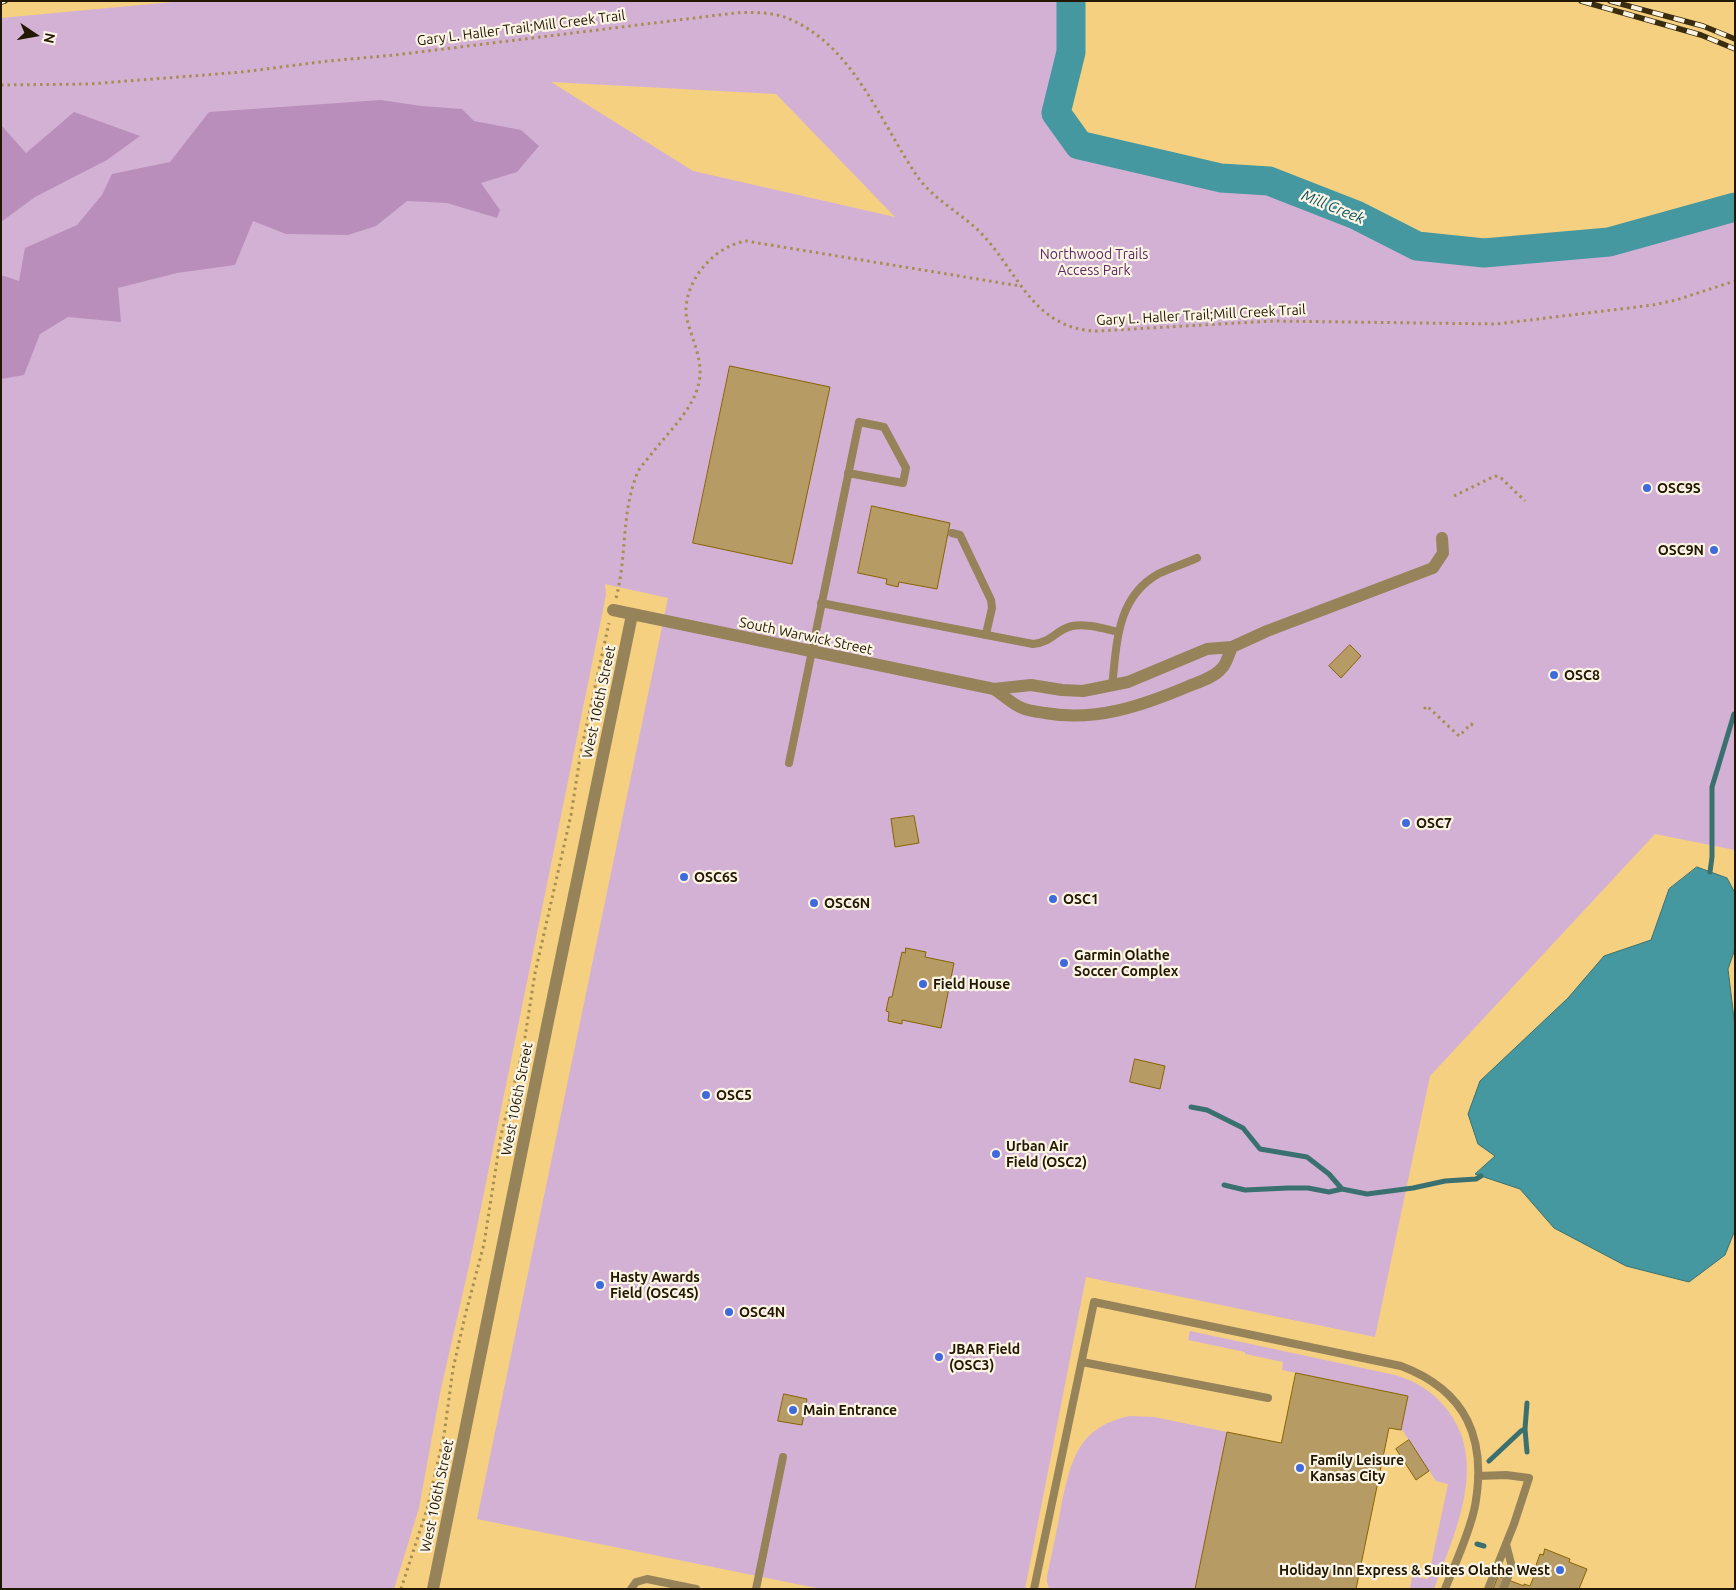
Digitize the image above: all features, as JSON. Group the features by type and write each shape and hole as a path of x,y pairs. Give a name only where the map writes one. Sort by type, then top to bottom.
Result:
{"street":[{"path":"1232,647 1433,568 1443,553 1442,538"},
{"name":"South Warwick Street","path":"613,610 994,689 1031,685 1062,690 1083,690 1112,686 1144,677 1207,649 1232,647"},
{"name":"West 106th Street","path":"433,1589 548,1016 632,615"},
{"name":"South Warwick Street","path":"994,689 1023,709 1063,716 1085,716 1116,712 1140,705 1209,676 1222,668 1232,647"}],"lane":[{"path":"789,763 821,603 848,473 859,422 884,427 906,468 903,484 848,473"},
{"path":"952,533 960,535 991,600 992,608 986,634"},
{"path":"1112,686 1119,632 1125,608 1140,587 1158,574 1197,558"},
{"path":"821,603 1033,644 1043,643 1070,626 1081,625 1119,632"},
{"path":"1034,1589 1094,1302 1401,1366 1431,1380 1457,1404 1468,1422 1476,1441 1478,1476 1475,1508 1445,1589"},
{"path":"1082,1362 1268,1398"},
{"path":"756,1589 783,1457"},
{"path":"1478,1476 1506,1475 1529,1478 1488,1589"},
{"path":"1504,1589 1512,1567 1506,1544"},
{"path":"631,1589 636,1582 647,1579 696,1589"}],"path":[{"name":"Gary L. Haller Trail;Mill Creek Trail","path":"1,85 90,84 242,72 328,60 395,55 735,13 771,14 786,18 814,33 831,48 862,85 922,183 982,234 1027,295 1060,323 1078,330 1098,331 1273,321 1496,324 1653,305 1676,300 1735,281"},
{"path":"1454,496 1495,476 1500,477 1525,501"},
{"path":"1424,709 1427,706 1459,736 1471,724 1474,726"}],"green space":[{"name":"Northwood Trails Access Park","path":"183,1 1071,1 1071,52 1056,113 1079,145 1221,178 1269,181 1356,215 1417,246 1484,253 1609,242 1735,207 1735,850 1655,834 1430,1076 1375,1337 1086,1277 1025,1589 821,1589 477,1519 668,598 605,584 606,595 469,1266 440,1393 419,1508 394,1589 1,1589 1,18","holes":["551,82 776,94 895,217 693,171"]},
{"path":"1190,1331 1395,1375 1423,1387 1440,1401 1458,1428 1465,1450 1467,1473 1459,1521 1434,1589 1410,1589 1412,1576 1428,1579 1448,1484 1436,1481 1401,1430 1408,1396 1282,1370 1283,1362 1188,1340"},
{"path":"1130,1416 1154,1417 1227,1432 1195,1589 1049,1589 1047,1576 1065,1490 1073,1461 1079,1448 1098,1428 1112,1421"}],"shaded area":[{"path":"381,100 421,106 462,109 474,121 521,130 539,146 517,172 481,183 500,210 497,218 447,203 407,201 376,226 348,235 286,234 253,221 235,265 177,273 118,288 121,322 68,317 40,334 24,375 1,379 1,275 19,281 25,248 77,225 102,195 112,174 170,162 209,112"},
{"path":"74,112 140,136 107,160 35,197 1,222 1,125 26,153"}],"water":[{"path":"1697,867 1727,878 1735,893 1735,949 1728,969 1735,1027 1735,1230 1725,1255 1689,1282 1626,1266 1554,1228 1520,1189 1475,1174 1495,1156 1478,1144 1468,1114 1480,1081 1568,998 1604,956 1651,940 1669,889"}],"building":[{"path":"730,366 830,387 792,564 693,543"},
{"path":"872,506 950,523 937,589 899,582 898,587 886,584 887,579 858,573"},
{"path":"1350,645 1361,656 1341,678 1329,666"},
{"path":"914,816 919,843 895,847 891,819"},
{"name":"Field House","path":"906,948 926,952 925,957 954,963 941,1028 902,1020 902,1024 888,1021 889,1012 886,1011 889,997 892,997 902,952 905,953"},
{"path":"1135,1059 1165,1066 1160,1089 1130,1082"},
{"name":"Family Leisure Kansas City","path":"1296,1373 1408,1396 1401,1430 1389,1428 1356,1589 1195,1589 1227,1432 1281,1443"},
{"name":"Main Entrance","path":"784,1394 807,1399 802,1425 778,1421"},
{"path":"1409,1440 1429,1471 1416,1480 1396,1449"},
{"name":"Holiday Inn Express & Suites Olathe West","path":"1545,1549 1570,1559 1569,1562 1587,1569 1579,1589 1493,1589 1498,1576 1524,1586 1524,1584 1530,1586 1540,1554 1543,1555"}],"waterway":[{"name":"Mill Creek","path":"1071,1 1071,52 1056,113 1079,145 1221,178 1269,181 1356,215 1417,246 1484,253 1609,242 1735,207"},
{"path":"1710,872 1712,857 1712,787 1734,714"},
{"path":"1191,1107 1207,1110 1243,1128 1260,1149 1307,1157 1329,1174 1342,1189"},
{"path":"1224,1185 1245,1190 1308,1188 1329,1192 1342,1189 1367,1194 1413,1188 1445,1181 1476,1179 1481,1176"},
{"path":"1527,1403 1525,1429 1527,1452"},
{"path":"1489,1461 1525,1429"},
{"path":"1477,1544 1484,1546"}],"railway":[{"path":"1,2 5,1"},
{"path":"1581,1 1701,35 1735,49"},
{"path":"1610,1 1703,26 1735,39"}],"place":[{"name":"OSC9S","path":"1647,488"},
{"name":"OSC9N","path":"1714,550"},
{"name":"OSC8","path":"1554,675"},
{"name":"OSC7","path":"1406,823"},
{"name":"OSC6S","path":"684,877"},
{"name":"OSC1","path":"1053,899"},
{"name":"OSC6N","path":"814,903"},
{"name":"Garmin Olathe Soccer Complex","path":"1064,963"},
{"name":"Field House","path":"923,984"},
{"name":"OSC5","path":"706,1095"},
{"name":"Urban Air Field (OSC2)","path":"996,1154"},
{"name":"Hasty Awards Field (OSC4S)","path":"600,1285"},
{"name":"OSC4N","path":"729,1312"},
{"name":"JBAR Field (OSC3)","path":"939,1357"},
{"name":"Main Entrance","path":"793,1410"},
{"name":"Family Leisure Kansas City","path":"1300,1468"},
{"name":"Holiday Inn Express & Suites Olathe West","path":"1560,1570"}]}
